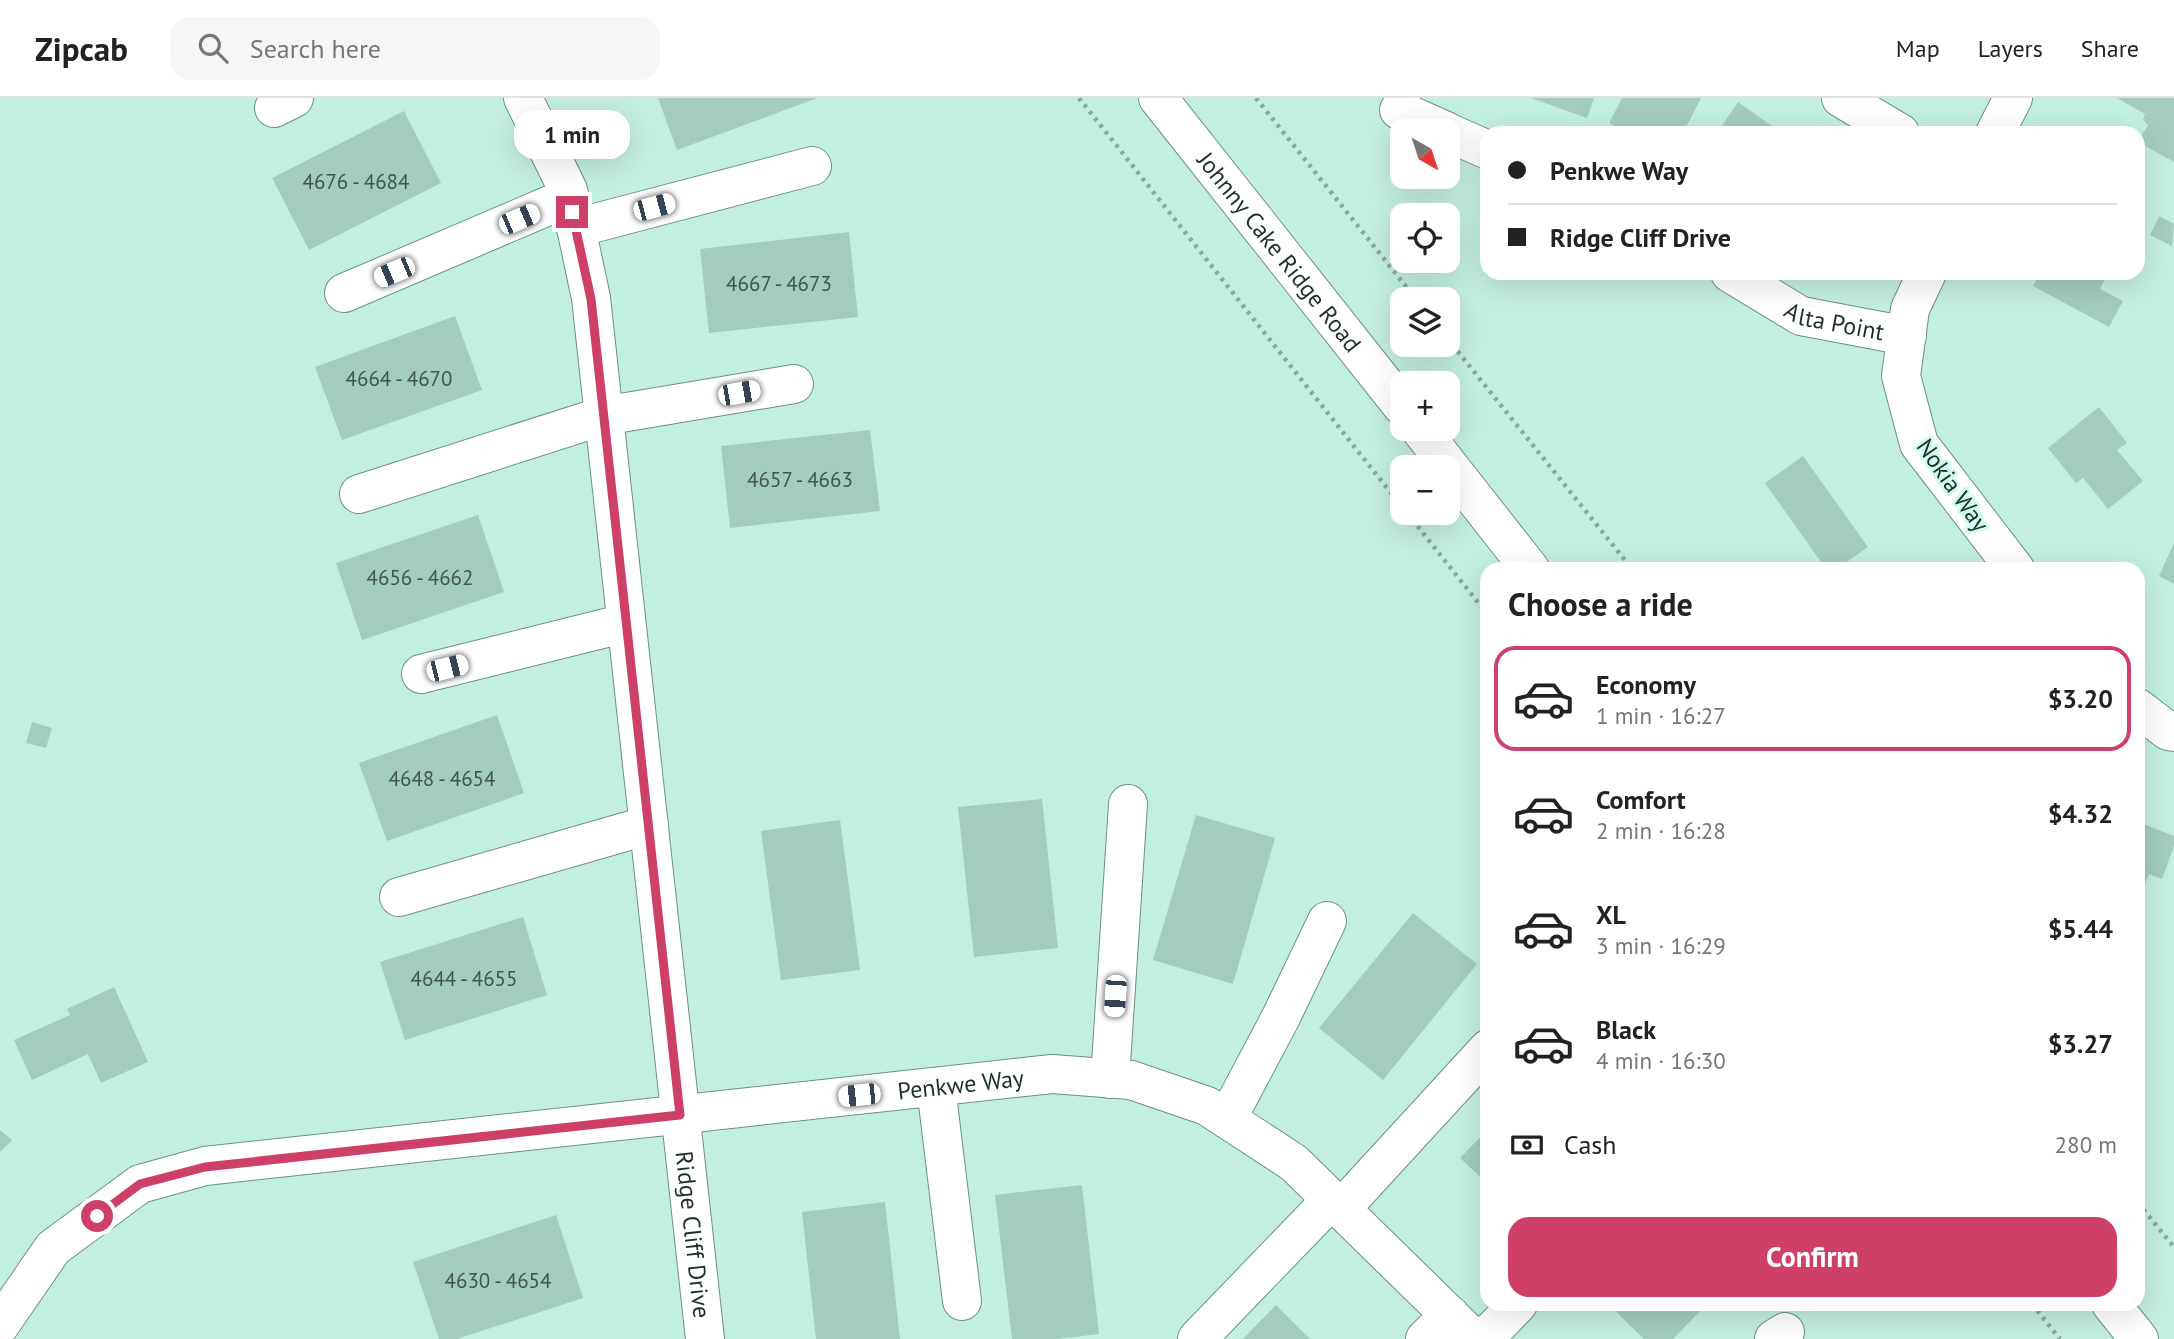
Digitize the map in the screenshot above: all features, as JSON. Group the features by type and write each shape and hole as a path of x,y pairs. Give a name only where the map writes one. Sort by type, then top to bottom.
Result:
{"street":[{"name":"Ridge Cliff Drive","path":"523,98 573,213 591,299 703,1339"},
{"name":"Johnny Cake Ridge Road","path":"1158,98 1390,391"},
{"path":"1841,98 1888,126"},
{"path":"1999,126 2013,98"},
{"path":"1399,110 1418,119"},
{"path":"1460,138 1480,147"},
{"path":"344,293 573,213 812,166"},
{"name":"Alta Point","path":"1742,280 1801,316 1907,336"},
{"name":"Nokia Way","path":"1924,280 1910,309 1901,376 1919,444 2010,562"},
{"path":"359,494 603,416 794,384"},
{"path":"1429,441 1524,562"},
{"path":"421,674 626,623"},
{"path":"2145,713 2168,731 2174,732"},
{"path":"1110,1079 1128,804"},
{"path":"399,897 649,825"},
{"path":"1227,1119 1281,1017 1327,921"},
{"path":"1197,1339 1337,1204 1480,1057"},
{"name":"Penkwe Way","path":"0,1325 54,1248 140,1184 205,1167 1052,1074 1131,1080 1208,1106 1294,1163 1337,1204 1450,1331"},
{"path":"936,1087 962,1301"},
{"path":"1483,1339 1510,1311"},
{"path":"2116,1311 2138,1339"}],"path":[{"path":"1079,98 1390,492"},
{"path":"1256,98 1406,287"},
{"path":"1460,354 1626,562"},
{"path":"1416,525 1480,605"},
{"path":"2145,1212 2174,1247"},
{"path":"2038,1311 2060,1339"}],"building":[{"path":"658,98 817,98 677,150"},
{"path":"1531,98 1594,98 1587,118"},
{"path":"1622,98 1701,98 1687,126 1615,126 1609,123"},
{"path":"2117,98 2174,98 2174,162 2145,146 2145,130 2148,125 2143,120 2145,114"},
{"path":"1738,102 1772,126 1722,126"},
{"path":"404,111 441,183 309,250 272,178"},
{"path":"2159,216 2174,224 2172,246 2150,235"},
{"path":"849,232 858,317 709,333 700,249"},
{"path":"2036,280 2104,280 2100,289 2123,301 2109,327 2033,286"},
{"path":"455,316 482,390 342,440 315,367"},
{"path":"2099,407 2127,443 2117,450 2143,481 2108,509 2083,478 2076,483 2048,448"},
{"path":"870,430 880,511 730,528 721,446"},
{"path":"1803,456 1868,547 1847,562 1821,562 1765,483"},
{"path":"478,515 504,592 362,640 336,563"},
{"path":"2174,543 2174,584 2159,576"},
{"path":"497,715 524,793 387,841 359,763"},
{"path":"32,722 52,728 46,748 26,743"},
{"path":"1042,799 1058,948 974,957 958,807"},
{"path":"1196,815 1275,838 1233,984 1153,960"},
{"path":"840,820 860,970 781,980 761,831"},
{"path":"2145,825 2174,836 2174,846 2162,879 2149,874 2145,884"},
{"path":"1413,913 1477,964 1383,1080 1319,1028"},
{"path":"523,917 547,995 405,1040 380,962"},
{"path":"114,987 148,1062 101,1083 88,1054 32,1080 14,1040 70,1015 67,1009"},
{"path":"0,1130 12,1140 0,1152"},
{"path":"1480,1137 1480,1177 1460,1158"},
{"path":"1082,1185 1099,1334 1058,1339 1012,1339 995,1195"},
{"path":"885,1202 900,1339 816,1339 802,1212"},
{"path":"556,1215 583,1298 457,1339 439,1339 413,1262"},
{"path":"1276,1305 1310,1339 1243,1339"},
{"path":"1615,1311 1700,1311 1673,1339 1644,1339"}],"route":[{"path":"97,1216 140,1184 205,1167 680,1115 591,299 572,212"}]}
